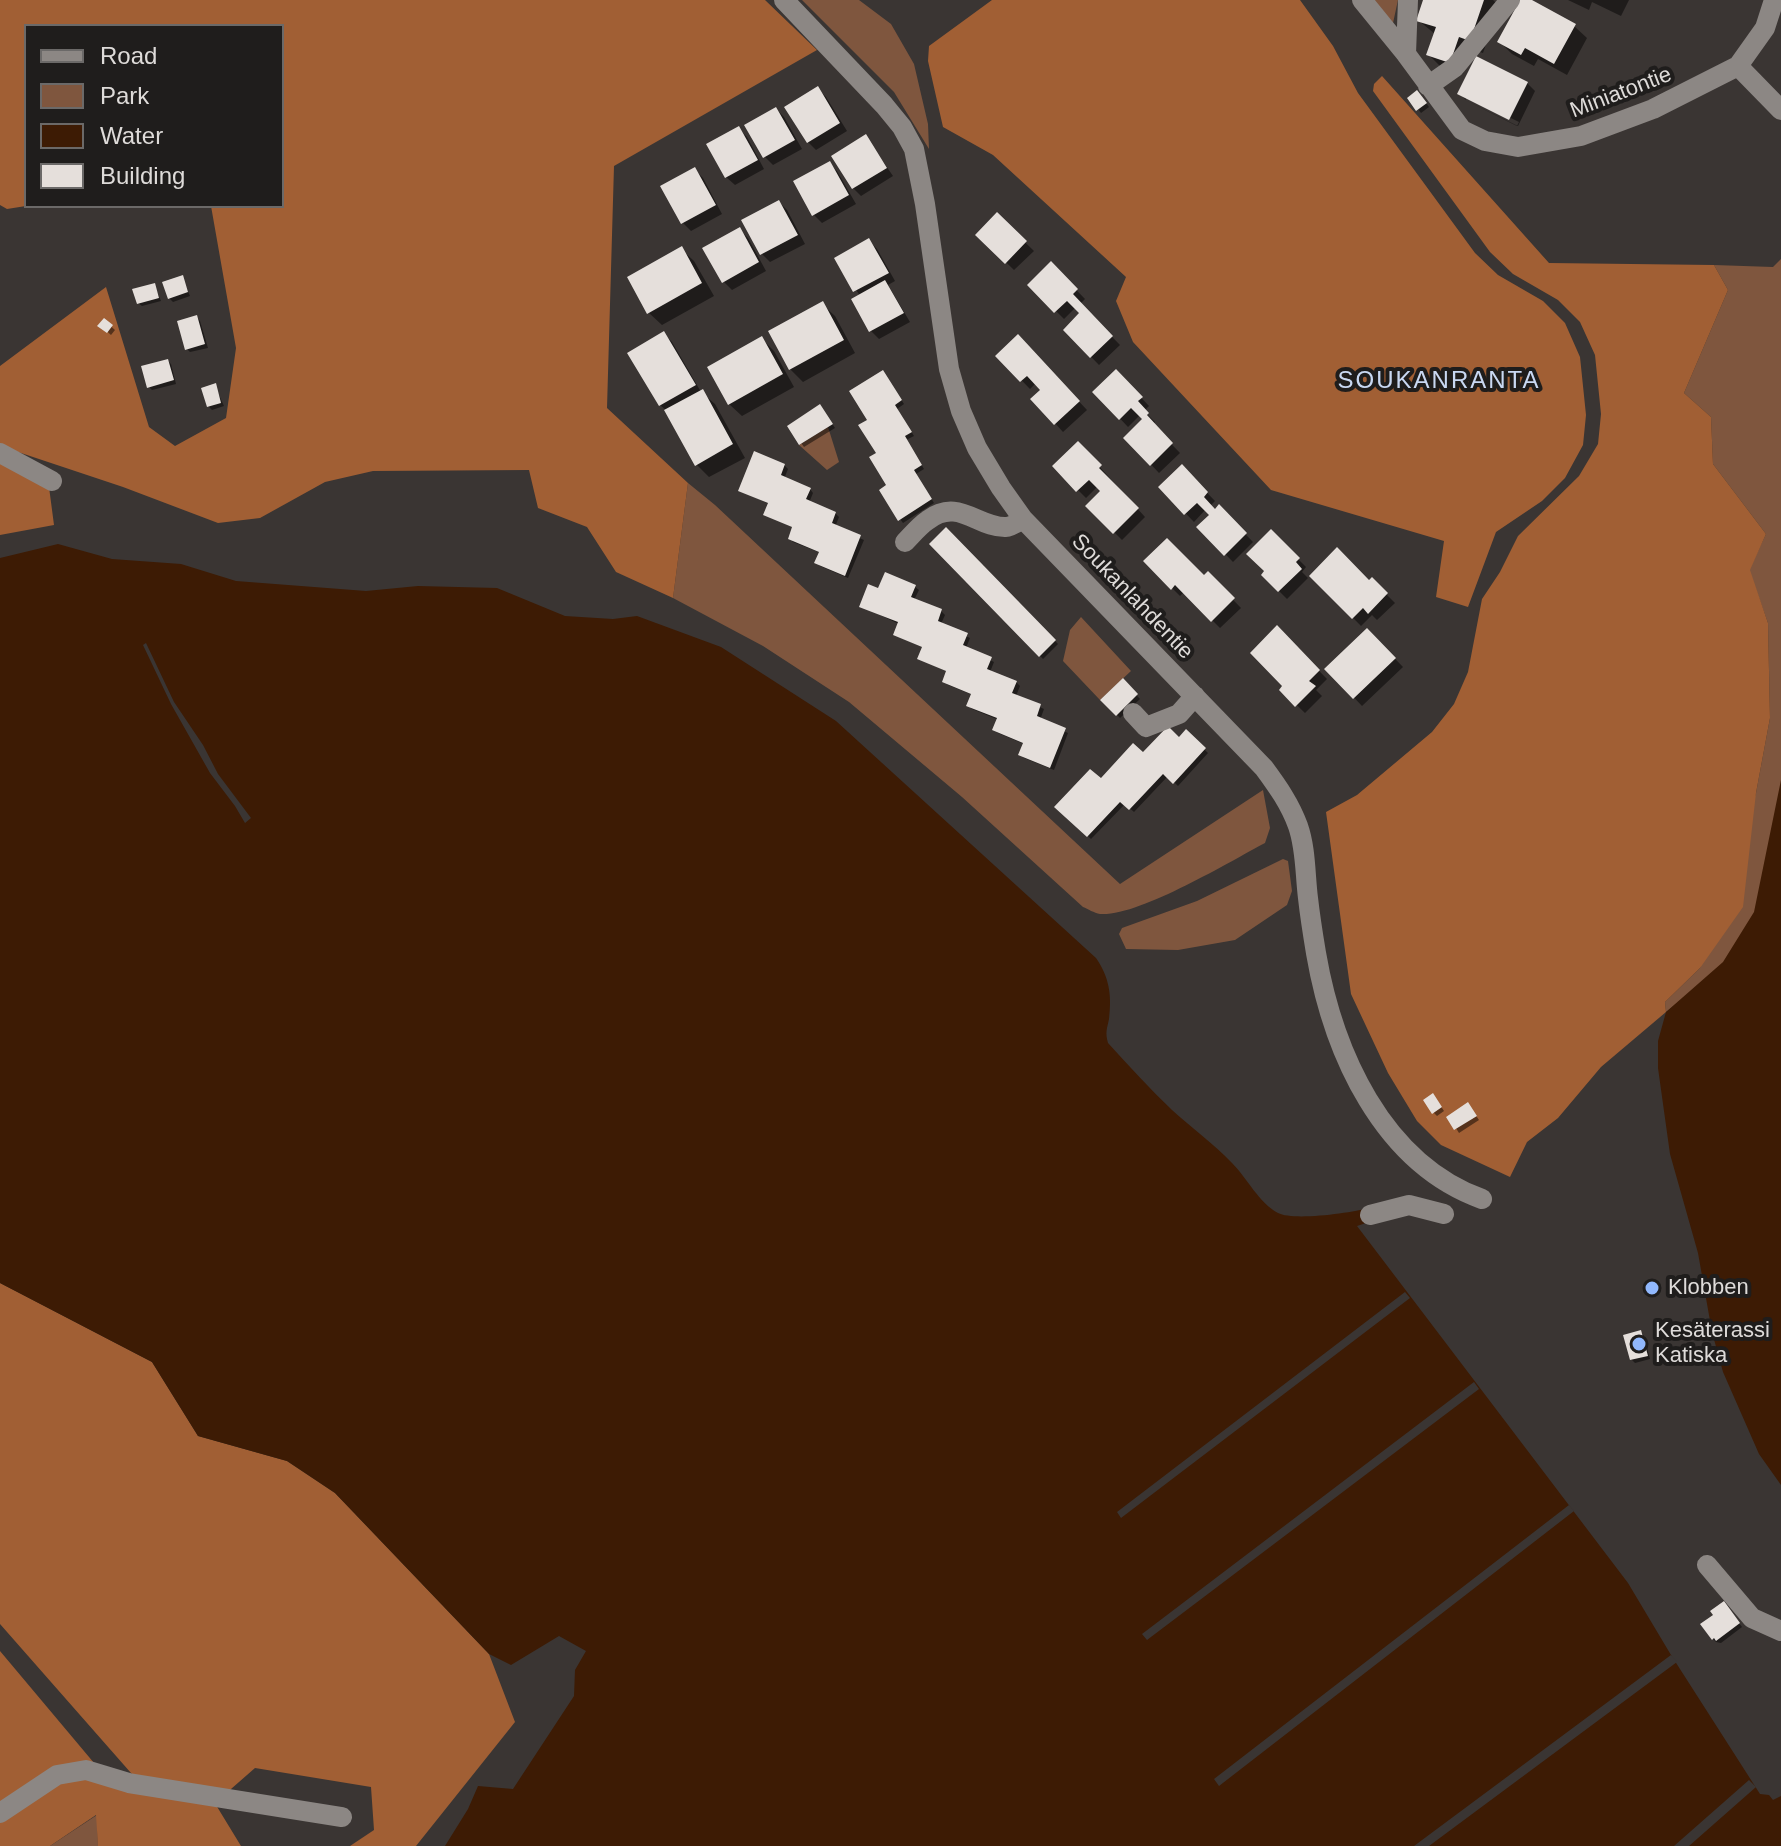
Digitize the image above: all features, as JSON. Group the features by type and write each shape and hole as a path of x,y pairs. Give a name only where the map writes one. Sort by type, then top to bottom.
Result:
{"street":[{"name":"Soukanlahdentie","path":"784,0 884,105 902,127 914,149 924,193 949,369 961,411 977,448 1023,519 1264,768 1292,810 1304,849 1308,898 1323,988 1334,1026 1360,1085 1394,1137 1417,1163 1461,1191 1482,1199"},
{"name":"Miniatontie","path":"1362,0 1462,130 1485,141 1518,147 1581,136 1653,109 1738,66 1765,28 1774,0"},
{"path":"1406,54 1408,0"},
{"path":"1428,86 1455,67 1510,0"},
{"path":"1738,66 1781,110"},
{"path":"0,453 52,481"},
{"path":"905,542 929,519 943,513 960,512 990,524 1008,527 1023,519"},
{"path":"1133,713 1146,727 1179,714 1195,696"},
{"path":"1370,1215 1409,1205 1444,1214"},
{"path":"1707,1565 1752,1618 1781,1631"},
{"path":"0,1813 57,1775 86,1770 129,1783 342,1817"}],"green space":[{"path":"802,0 859,0 891,24 914,64 928,124 929,149 894,92"},
{"path":"1373,0 1398,0 1393,23"},
{"path":"1781,259 1781,1142 1691,992 1666,1012 1665,1002 1700,968 1756,793 1770,718 1768,623 1749,570 1766,534 1713,464 1711,417 1684,393 1728,290 1714,265 1773,267"},
{"path":"828,427 839,462 827,470 799,445"},
{"path":"688,483 1120,884 1263,790 1270,828 1265,843 1183,887 1137,907 1100,914 1083,907 962,797 849,702 763,646 673,598"},
{"path":"1081,617 1131,671 1100,700 1063,661 1070,630"},
{"path":"1283,859 1288,861 1292,891 1287,905 1235,940 1178,950 1126,949 1119,934 1122,928 1197,901"},
{"path":"97,1815 98,1846 50,1846"}],"shaded area":[{"path":"0,0 765,0 817,50 614,166 607,408 688,483 673,598 616,572 587,527 538,508 529,470 373,471 325,482 260,518 218,523 0,446 0,366 106,287 149,427 175,446 226,418 236,348 211,208 284,208 284,24 24,24 24,206 7,209 0,205"},
{"path":"992,0 1300,0 1333,46 1358,93 1475,253 1498,275 1543,301 1565,323 1580,357 1586,415 1583,445 1565,478 1542,501 1496,532 1468,607 1436,597 1444,541 1271,490 1133,342 1116,301 1126,277 993,155 943,127 928,61 929,46"},
{"path":"1382,76 1549,263 1714,265 1728,290 1684,393 1711,417 1713,464 1766,534 1750,570 1768,623 1770,718 1756,793 1743,907 1700,968 1665,1002 1666,1012 1601,1067 1558,1118 1527,1142 1510,1177 1441,1145 1417,1121 1388,1073 1351,994 1326,812 1357,795 1432,732 1454,704 1468,672 1482,599 1518,536 1579,476 1598,444 1601,414 1595,355 1580,322 1558,300 1513,274 1490,252 1373,91 1374,84"},
{"path":"0,461 49,487 54,525 0,535"},
{"path":"0,1283 152,1362 198,1436 287,1461 335,1493 489,1654 515,1722 416,1846 350,1846 374,1830 371,1787 255,1768 223,1796 138,1781 0,1624"},
{"path":"0,1651 110,1782 216,1805 241,1846 98,1846 96,1815 50,1846 0,1846"}],"water":[{"path":"58,544 112,559 181,564 236,581 366,591 418,586 497,588 565,616 613,619 637,616 721,647 836,721 1096,958 1107,979 1110,994 1106,1033 1108,1043 1172,1110 1232,1163 1271,1209 1285,1215 1309,1216 1369,1208 1372,1221 1357,1226 1628,1583 1760,1794 1769,1795 1773,1800 1781,1796 1781,1846 445,1846 478,1786 513,1789 574,1696 575,1670 586,1651 559,1636 511,1665 489,1654 335,1493 287,1461 198,1436 152,1362 0,1283 0,558"},
{"path":"1781,780 1781,1485 1759,1454 1723,1372 1712,1332 1698,1253 1670,1154 1658,1068 1658,1041 1666,1012 1723,962 1754,912"}],"pier":[{"path":"146,643 174,702 218,774 251,818 245,823 210,773 171,704 143,645"},
{"path":"1405,1292 1410,1298 1121,1518 1117,1512"},
{"path":"1474,1382 1479,1389 1147,1640 1142,1634"},
{"path":"1569,1505 1574,1511 1219,1786 1214,1779"},
{"path":"1671,1655 1677,1662 1429,1846 1414,1846"},
{"path":"1749,1780 1756,1787 1689,1846 1674,1846"}],"building":[{"path":"1423,0 1484,0 1470,41 1459,37 1450,63 1426,55 1436,27 1416,21"},
{"path":"1520,0 1532,0 1576,24 1554,64 1525,48 1521,55 1497,42"},
{"path":"1476,56 1528,82 1509,120 1457,94"},
{"path":"818,86 840,123 807,143 784,107"},
{"path":"1417,90 1427,103 1416,111 1407,98"},
{"path":"776,107 795,140 763,158 744,125"},
{"path":"739,126 758,160 725,178 706,144"},
{"path":"866,134 887,168 852,189 831,156"},
{"path":"830,161 849,195 812,216 793,181"},
{"path":"695,167 716,205 681,224 660,186"},
{"path":"779,200 798,235 760,255 741,220"},
{"path":"997,212 1027,241 1005,264 975,235"},
{"path":"740,227 759,262 722,283 702,248"},
{"path":"869,238 889,273 853,292 834,258"},
{"path":"682,246 702,283 647,314 627,277"},
{"path":"1051,261 1078,289 1073,294 1113,336 1090,358 1063,330 1079,313 1067,301 1054,313 1027,285"},
{"path":"183,275 188,292 168,299 162,282"},
{"path":"885,280 904,313 869,332 851,299"},
{"path":"155,283 159,298 137,304 132,289"},
{"path":"823,301 844,340 789,370 768,331"},
{"path":"197,315 205,344 185,350 177,321"},
{"path":"104,318 113,325 107,333 97,326"},
{"path":"664,331 696,385 659,406 627,353"},
{"path":"1018,334 1080,401 1054,425 1030,399 1040,390 1027,376 1020,382 995,356"},
{"path":"762,336 783,374 728,405 707,367"},
{"path":"168,359 174,380 147,388 141,366"},
{"path":"1116,369 1143,397 1138,401 1149,413 1147,415 1173,443 1150,466 1123,438 1142,419 1131,408 1119,420 1092,392"},
{"path":"883,370 902,400 895,405 912,432 905,436 922,465 914,470 932,499 898,521 879,490 886,485 869,457 876,453 858,425 867,420 849,391"},
{"path":"216,383 221,403 207,407 201,388"},
{"path":"703,389 733,444 695,466 664,410"},
{"path":"820,404 833,424 799,445 787,426"},
{"path":"1078,441 1102,465 1099,468 1139,508 1113,534 1085,506 1100,491 1089,480 1076,492 1052,466"},
{"path":"754,451 785,464 781,475 811,488 806,499 836,512 832,523 861,535 845,576 814,563 819,552 788,539 792,527 763,515 768,503 738,491"},
{"path":"1182,464 1208,492 1204,497 1215,509 1219,504 1247,533 1224,556 1196,527 1209,515 1197,503 1184,515 1158,487"},
{"path":"946,527 1056,640 1039,657 929,544"},
{"path":"1271,529 1300,558 1296,562 1302,569 1278,592 1261,575 1264,571 1246,554"},
{"path":"1167,538 1204,575 1208,571 1235,598 1211,622 1175,585 1171,590 1143,561"},
{"path":"1337,547 1369,580 1372,577 1388,593 1368,614 1363,608 1352,619 1309,576"},
{"path":"885,572 916,585 911,597 942,609 938,621 968,633 963,645 992,657 987,669 1017,681 1012,693 1041,704 1037,716 1066,728 1050,768 1018,755 1023,743 992,730 997,718 966,706 971,694 942,682 946,671 917,659 922,647 893,635 898,622 859,607 868,584 878,588"},
{"path":"1277,625 1320,670 1309,681 1316,686 1295,707 1279,690 1282,686 1250,653"},
{"path":"1367,628 1396,658 1353,699 1324,669"},
{"path":"1123,678 1138,694 1116,716 1100,700"},
{"path":"1168,726 1179,737 1186,729 1206,748 1173,784 1163,774 1129,810 1120,802 1087,837 1054,807 1090,769 1101,778 1133,743 1143,752"},
{"path":"1433,1093 1442,1107 1432,1114 1423,1100"},
{"path":"1468,1102 1477,1116 1454,1130 1446,1117"},
{"path":"1641,1330 1648,1356 1630,1360 1623,1335"},
{"path":"1724,1601 1740,1623 1716,1641 1714,1638 1712,1640 1700,1624 1713,1615 1710,1611"}],"place":[{"name":"Klobben","path":"1652,1288"},
{"name":"Kesäterassi Katiska","path":"1639,1344"}],"district":[{"name":"SOUKANRANTA","path":"1439,381"}]}
